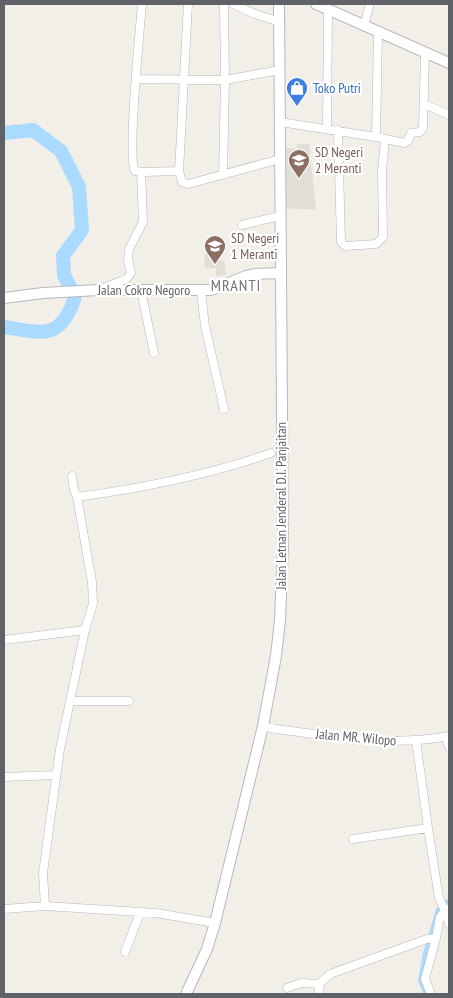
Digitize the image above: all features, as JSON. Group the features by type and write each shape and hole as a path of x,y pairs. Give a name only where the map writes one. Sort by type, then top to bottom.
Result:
{"street":[{"path":"142,4 132,162 134,170 141,172 179,172"},
{"path":"188,4 179,172 182,182 188,184 280,159"},
{"path":"223,175 224,4"},
{"path":"233,4 254,14 280,22"},
{"name":"Jalan Letnan Jenderal D.I. Panjaitan","path":"186,994 215,923 263,726 276,656 283,573 279,4"},
{"path":"316,4 449,63"},
{"path":"364,25 370,4"},
{"path":"327,128 328,9"},
{"path":"376,136 378,32"},
{"path":"280,122 408,142 412,132 422,131 425,53"},
{"path":"136,79 225,80 280,70"},
{"path":"424,104 449,114"},
{"path":"338,130 341,242 345,246 376,244 383,237 382,172 385,139"},
{"path":"99,290 126,279 131,273 128,260 129,249 143,222 141,172"},
{"path":"242,225 280,216"},
{"name":"Jalan Cokro Negoro","path":"4,298 84,290 211,290 254,274 281,273"},
{"path":"141,290 154,353"},
{"path":"201,290 205,326 224,409"},
{"path":"78,497 128,489 237,465 271,453"},
{"path":"45,906 43,873 56,775 70,701 93,604 93,593 78,497 74,490 72,476"},
{"path":"4,640 86,630"},
{"path":"70,701 129,701"},
{"name":"Jalan MR. Wilopo","path":"263,726 339,737 386,741 448,736"},
{"path":"448,736 449,748"},
{"path":"416,740 428,828 449,924"},
{"path":"4,777 56,775"},
{"path":"353,839 428,828"},
{"path":"4,909 45,906 156,914 215,923"},
{"path":"431,994 425,979 432,939 444,907"},
{"path":"125,952 140,914"},
{"path":"319,994 320,984 330,974 432,939"},
{"path":"287,988 301,983 320,984"}],"shaded area":[{"name":"SD Negeri 2 Meranti","path":"297,144 309,144 316,210 283,208 286,148 297,149"},
{"name":"SD Negeri 1 Meranti","path":"204,254 209,254 209,260 224,261 226,275 216,276 216,268 205,268"}],"waterway":[{"path":"4,133 33,130 61,151 79,187 82,230 63,256 64,275 75,297 63,321 48,331 39,332 4,327"},
{"path":"427,992 422,980 427,954 440,910 449,903"}],"place":[{"name":"Toko Putri","path":"297,107"},
{"name":"SD Negeri 2 Meranti","path":"299,179"},
{"name":"SD Negeri 1 Meranti","path":"215,265"}],"district":[{"name":"MRANTI","path":"236,285"}]}
